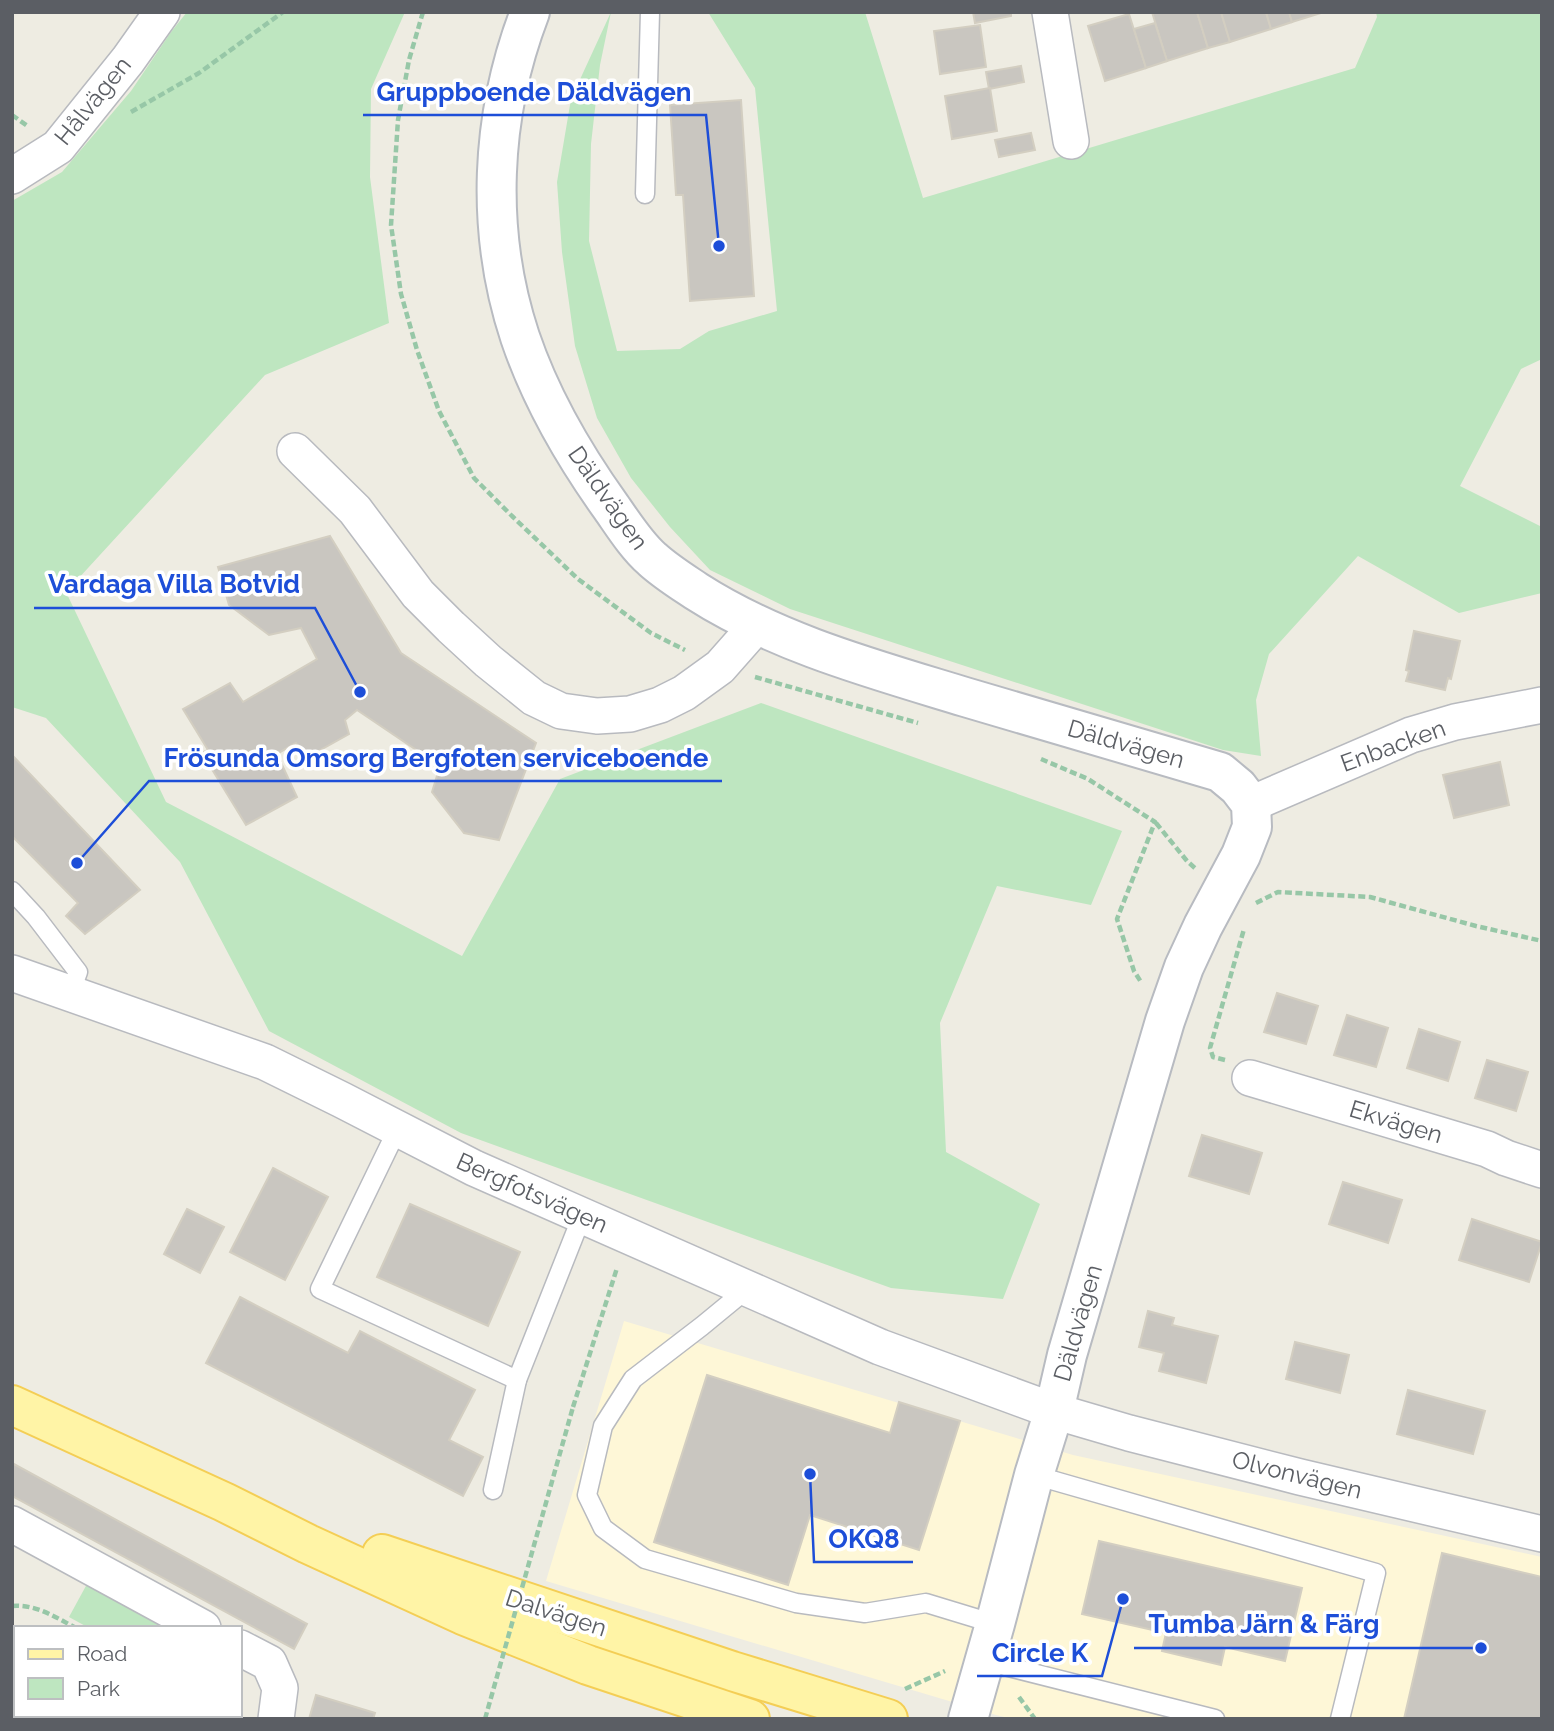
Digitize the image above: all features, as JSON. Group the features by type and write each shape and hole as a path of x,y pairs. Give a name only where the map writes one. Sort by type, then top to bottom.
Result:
{"main road":[{"name":"Dalvägen","path":"12,1405 463,1615 588,1665 750,1719"},
{"name":"Dalvägen","path":"224,1502 550,1612 888,1719"}],"street":[{"name":"Hålvägen","path":"12,176 58,148 128,60 162,12"},
{"name":"Däldvägen","path":"530,12 510,76 497,145 496,220 512,314 530,366 556,423 621,522 650,558 712,601 757,625 833,656 1220,772 1238,787 1251,804 1252,827 1241,855 1237,897 1203,926 1184,967 1165,1021 1067,1355 1054,1411 968,1719"},
{"path":"1050,12 1071,141"},
{"path":"295,451 355,510 418,594 451,627 534,698 561,710 597,716 630,713 660,705 684,693 720,667 757,625"},
{"name":"Enbacken","path":"1251,804 1411,735 1542,705"},
{"name":"Bergfotsvägen","path":"12,973 265,1062 474,1168 880,1348 1054,1411"},
{"name":"Ekvägen","path":"1250,1078 1486,1149 1542,1170"},
{"name":"Olvonvägen","path":"1054,1411 1300,1477 1542,1534"},
{"path":"12,1524 199,1626"},
{"path":"242,1649 269,1664 280,1689 276,1719"}],"lane":[{"path":"645,194 650,12"},
{"path":"12,891 36,917 78,972 70,994"},
{"path":"398,1128 320,1289 517,1380"},
{"path":"493,1490 517,1380 582,1216"},
{"path":"747,1289 633,1379 603,1426 587,1495 603,1528 645,1559 796,1603 864,1613 926,1603 995,1623"},
{"path":"1034,1475 1376,1573 1340,1719"},
{"path":"985,1661 1215,1719"}],"path":[{"path":"1155,822 1187,861 1237,897 1278,892 1370,897 1542,941"},
{"path":"1237,897 1210,1048 1213,1057 1243,1066 1250,1078"},
{"path":"485,1719 573,1407 619,1259"},
{"path":"12,1606 27,1605 72,1626"}],"shaded area":[{"path":"624,1321 1073,1455 1542,1557 1542,1719 1013,1719 546,1581"}],"green space":[{"path":"187,12 405,12 371,89 370,177 389,323 265,375 66,592 166,802 462,956 560,779 761,703 1122,831 1091,905 997,886 940,1023 946,1152 1040,1204 1003,1299 891,1288 461,1133 269,1031 180,862 46,718 12,707 12,201 62,172 131,91"},
{"path":"611,12 600,65 591,144 589,241 617,351 680,349 709,331 777,311 755,88 708,12 865,12 923,198 1355,68 1377,17 1376,12 1542,12 1542,359 1521,369 1460,486 1542,527 1542,593 1459,613 1358,556 1269,654 1256,700 1261,756 1223,750 790,609 710,570 670,527 631,478 597,418 575,346 562,252 557,182 571,99"},
{"path":"87,1584 160,1626 85,1626 69,1617"}],"building":[{"path":"973,12 1011,12 1011,16 975,23"},
{"path":"1152,12 1197,12 1208,48 1167,61"},
{"path":"1197,12 1221,12 1230,42 1208,48"},
{"path":"1221,12 1266,12 1271,29 1230,42"},
{"path":"1266,12 1289,12 1292,22 1271,29"},
{"path":"1289,12 1324,12 1292,22"},
{"path":"1129,14 1146,68 1105,81 1088,26"},
{"path":"1155,23 1167,61 1146,68 1134,29"},
{"path":"980,25 986,67 940,74 934,31"},
{"path":"1021,66 1024,82 989,89 986,72"},
{"path":"990,88 997,131 952,139 945,96"},
{"path":"741,100 754,296 690,301 683,195 676,195 670,105"},
{"path":"1031,133 1035,150 999,157 995,140"},
{"path":"330,536 401,653 536,743 499,840 464,833 432,792 440,766 357,710 345,720 349,734 304,759 296,743 277,754 297,797 246,825 202,753 208,750 183,709 230,683 243,702 317,659 301,628 269,635 229,605 218,567"},
{"path":"1414,631 1460,641 1451,679 1448,678 1445,690 1406,681"},
{"path":"12,755 140,890 85,934 66,916 78,903 12,836"},
{"path":"1500,762 1509,805 1454,818 1443,775"},
{"path":"1277,993 1318,1006 1306,1044 1264,1032"},
{"path":"1347,1015 1388,1028 1376,1067 1334,1055"},
{"path":"1419,1029 1460,1042 1448,1081 1407,1068"},
{"path":"1487,1060 1528,1072 1516,1111 1475,1098"},
{"path":"1202,1135 1262,1153 1249,1194 1189,1176"},
{"path":"273,1168 328,1197 285,1280 230,1252"},
{"path":"1343,1182 1402,1200 1388,1243 1329,1224"},
{"path":"410,1204 520,1252 488,1326 377,1277"},
{"path":"187,1209 224,1227 200,1273 164,1254"},
{"path":"1472,1219 1542,1242 1529,1282 1459,1260"},
{"path":"240,1297 348,1353 360,1331 475,1390 449,1440 483,1457 463,1496 206,1363"},
{"path":"1148,1311 1174,1318 1172,1325 1218,1336 1206,1383 1159,1371 1164,1353 1139,1347"},
{"path":"1295,1342 1349,1355 1340,1393 1286,1379"},
{"path":"707,1375 890,1433 899,1402 960,1421 919,1550 810,1515 788,1585 654,1542"},
{"path":"1408,1390 1485,1411 1473,1454 1397,1434"},
{"path":"12,1463 307,1624 294,1649 12,1496"},
{"path":"1099,1541 1302,1588 1285,1661 1225,1647 1221,1665 1162,1651 1166,1633 1082,1614"},
{"path":"1442,1553 1542,1577 1542,1719 1404,1719"},
{"path":"316,1695 375,1713 373,1719 309,1719"}],"place":[{"name":"Gruppboende Däldvägen","path":"719,246"},
{"name":"Vardaga Villa Botvid","path":"360,692"},
{"name":"Frösunda Omsorg Bergfoten serviceboende","path":"77,863"},
{"name":"OKQ8","path":"810,1474"},
{"name":"Circle K","path":"1123,1599"},
{"name":"Tumba Järn & Färg","path":"1481,1648"}]}
